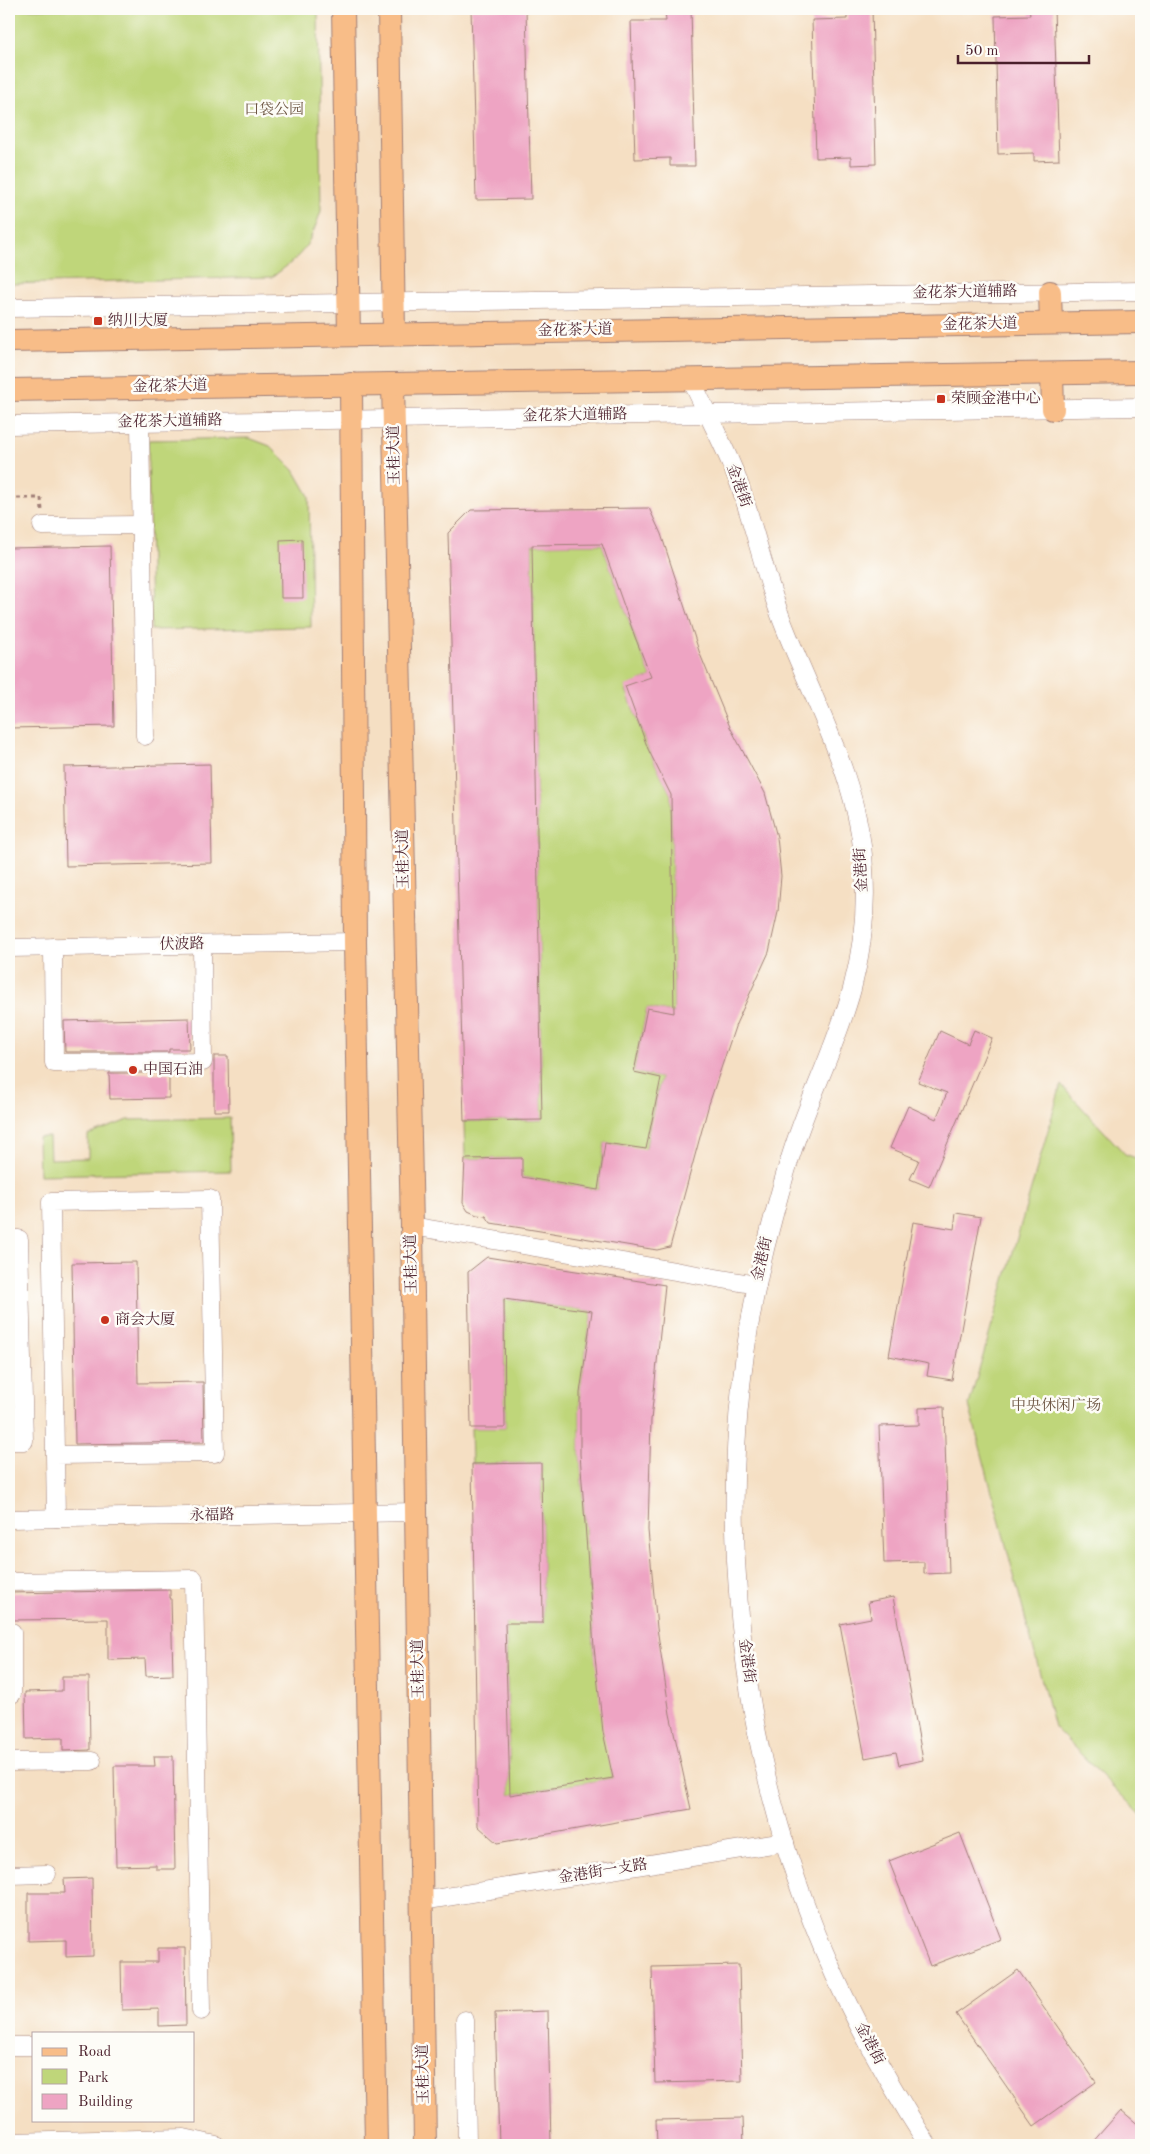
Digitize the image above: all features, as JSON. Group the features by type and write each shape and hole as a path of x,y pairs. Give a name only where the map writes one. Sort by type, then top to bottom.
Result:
{"main road":[{"path":"343,9 349,335"},
{"path":"389,9 394,334"},
{"path":"1050,292 1051,323"},
{"name":"金花茶大道","path":"9,341 1141,322"},
{"name":"金花茶大道","path":"9,390 1141,372"},
{"path":"1052,374 1053,409"},
{"path":"351,384 355,942 376,2145"},
{"name":"玉桂大道","path":"393,384 412,1226 425,2145"}],"street":[{"name":"金花茶大道辅路","path":"9,308 1141,291"},
{"name":"金港街","path":"691,379 741,487 760,558 782,621 845,772 858,819 864,868 864,925 852,988 796,1141 771,1224 746,1346 739,1420 735,1517 744,1648 751,1700 766,1771 785,1842 808,1911 833,1972 867,2042 898,2098 928,2145"},
{"name":"金花茶大道辅路","path":"9,425 1141,407"},
{"path":"140,423 145,736"},
{"path":"42,526 142,525"},
{"name":"伏波路","path":"9,948 355,942"},
{"path":"53,947 54,1063 203,1062 202,944"},
{"path":"55,1455 215,1453 210,1199 51,1202 55,1455 56,1518"},
{"path":"412,1226 757,1285"},
{"path":"9,1239 19,1239 24,1441 9,1441"},
{"name":"永福路","path":"9,1519 416,1512"},
{"path":"9,1582 194,1579 201,2011"},
{"path":"9,1694 12,1694 12,1632"},
{"path":"9,1762 92,1761"},
{"name":"金港街一支路","path":"422,1901 785,1842"},
{"path":"9,1875 47,1874"},
{"path":"465,2020 467,2145"},
{"path":"9,2046 32,2046"},
{"path":"9,2142 184,2138 216,2145"}],"path":[{"path":"9,498 42,498 42,526"}],"green space":[{"name":"口袋公园","path":"9,9 318,9 321,211 304,249 272,277 9,284"},
{"path":"249,438 270,446 294,470 309,496 311,627 151,630 148,440"},
{"path":"602,544 651,677 625,687 648,749 671,795 674,1013 647,1008 634,1072 661,1078 650,1122 644,1161 630,1147 605,1143 598,1190 522,1177 521,1158 465,1159 464,1121 542,1120 532,545"},
{"name":"中央休闲广场","path":"1061,1085 1125,1154 1141,1160 1141,1815 1054,1727 969,1405"},
{"path":"230,1118 231,1171 39,1175 38,1137 49,1137 50,1159 88,1158 88,1135 128,1120"},
{"path":"504,1299 592,1311 580,1393 580,1454 594,1647 613,1778 510,1795 505,1601 519,1623 543,1623 541,1463 472,1464 471,1428 505,1428"}],"building":[{"path":"471,9 526,9 531,199 476,200"},
{"path":"691,9 695,166 670,166 670,158 635,159 631,21 666,21 665,10"},
{"path":"847,9 872,9 876,164 851,165 851,157 816,158 812,20 847,19"},
{"path":"1029,9 1054,9 1059,160 1034,161 1034,153 998,154 995,16 1030,15"},
{"path":"649,508 661,534 700,654 730,727 765,793 777,837 781,876 778,912 769,952 736,1024 709,1104 670,1247 657,1250 491,1223 486,1216 468,1211 463,1203 465,1159 522,1158 522,1177 598,1190 605,1143 646,1149 661,1078 634,1072 647,1008 674,1013 671,795 648,749 625,686 651,677 602,544 532,545 542,1120 464,1121 448,533 471,510"},
{"path":"302,539 303,598 281,598 280,540"},
{"path":"110,546 114,726 9,728 9,548"},
{"path":"210,764 212,863 66,866 64,767"},
{"path":"189,1018 190,1049 169,1049 169,1052 65,1052 64,1021"},
{"path":"974,1030 992,1038 929,1187 910,1179 919,1160 890,1148 908,1106 936,1119 947,1093 918,1082 940,1031 968,1044"},
{"path":"214,1056 228,1056 229,1111 214,1111"},
{"path":"109,1073 169,1073 169,1098 110,1099"},
{"path":"956,1213 981,1217 952,1380 927,1376 929,1364 889,1356 913,1222 954,1229"},
{"path":"487,1257 665,1285 651,1420 648,1530 657,1628 670,1714 691,1809 497,1843 478,1826 472,1464 541,1463 543,1623 505,1623 510,1795 613,1778 603,1732 594,1647 580,1454 580,1393 592,1311 504,1299 505,1428 471,1428 468,1272"},
{"name":"商会大厦","path":"136,1262 138,1383 203,1382 204,1442 75,1444 72,1263"},
{"path":"944,1407 949,1573 924,1574 924,1562 884,1563 879,1426 919,1425 919,1408"},
{"path":"170,1590 173,1675 146,1676 145,1659 108,1660 108,1619 9,1620 9,1593"},
{"path":"893,1597 923,1760 899,1765 896,1752 865,1758 840,1624 871,1618 868,1602"},
{"path":"62,1677 89,1677 90,1750 63,1751 63,1738 26,1739 25,1692 62,1691"},
{"path":"154,1756 173,1756 175,1869 156,1869 156,1865 116,1866 114,1766 155,1766"},
{"path":"960,1833 1001,1939 930,1966 889,1861"},
{"path":"92,1878 93,1956 66,1957 66,1940 28,1941 28,1893 65,1893 64,1879"},
{"path":"158,1948 185,1948 186,2025 159,2026 159,2009 122,2010 121,1962 158,1962"},
{"path":"739,1965 742,2081 655,2083 652,1967"},
{"path":"1018,1970 1096,2082 1034,2126 956,2014"},
{"path":"548,2011 551,2145 499,2145 495,2013"},
{"path":"1121,2110 1141,2127 1141,2145 1090,2145"},
{"path":"743,2118 744,2145 657,2145 656,2120"}],"place":[{"name":"纳川大厦","path":"98,321"},
{"name":"荣顾金港中心","path":"941,399"},
{"name":"中国石油","path":"133,1070"},
{"name":"商会大厦","path":"105,1320"}]}
